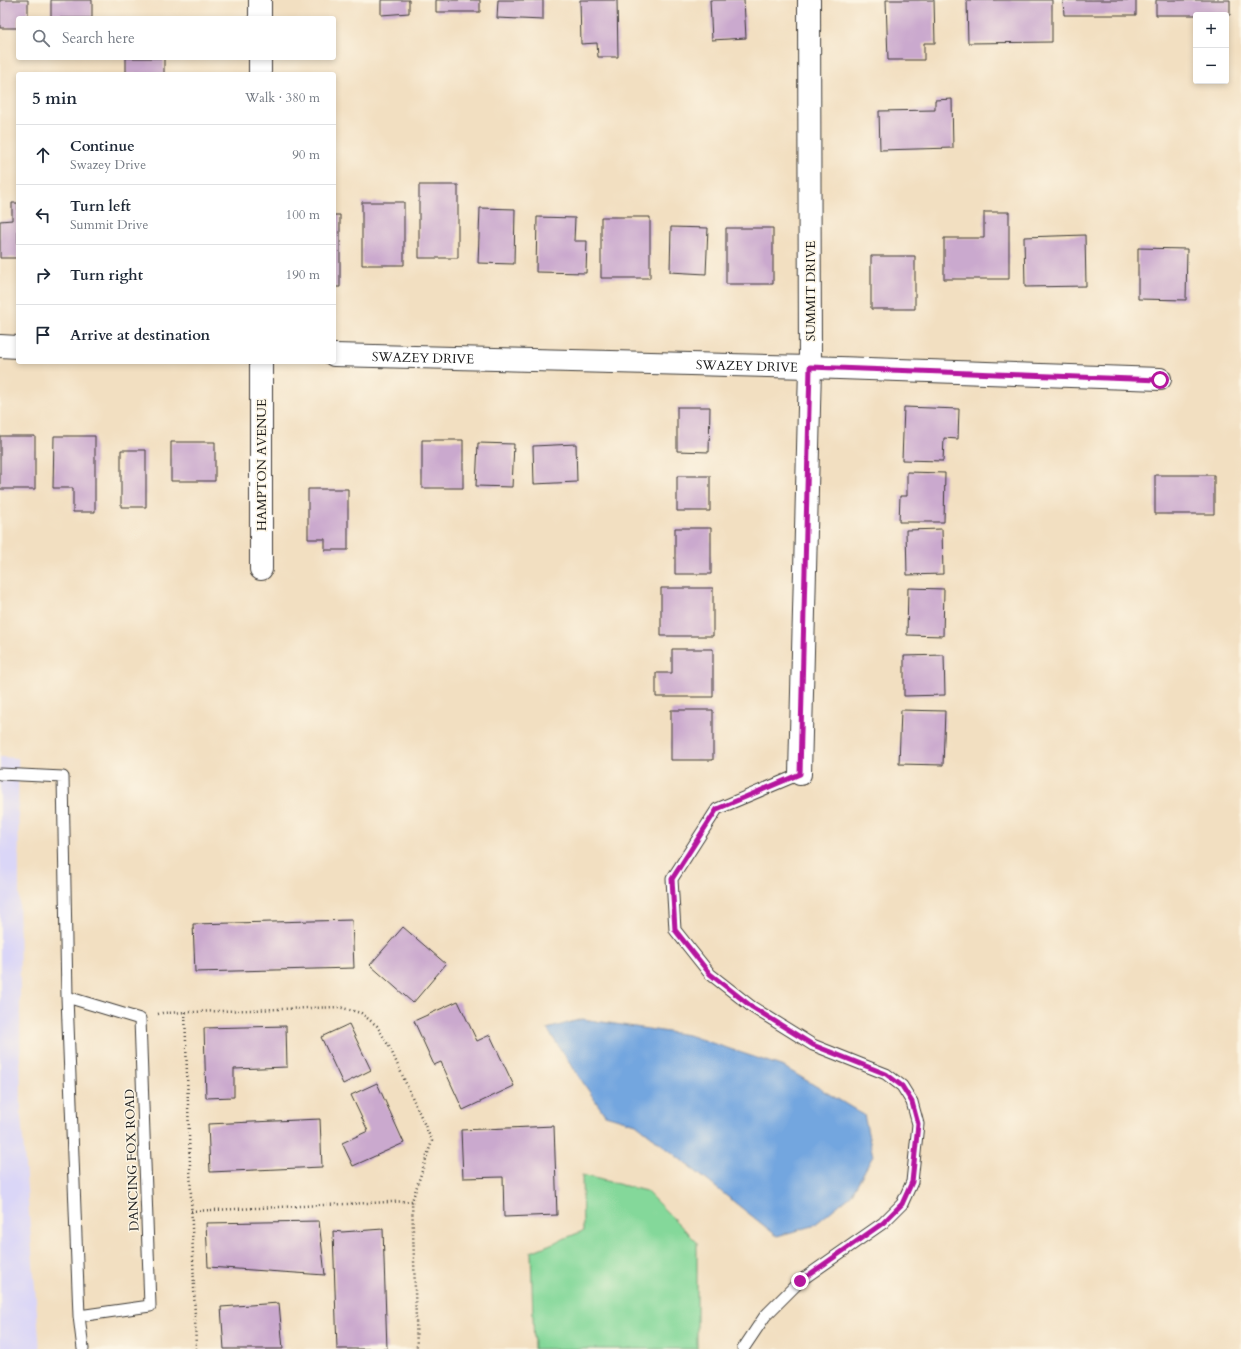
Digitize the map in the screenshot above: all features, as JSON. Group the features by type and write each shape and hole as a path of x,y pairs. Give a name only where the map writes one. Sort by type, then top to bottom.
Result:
{"street":[{"path":"260,0 260,16"},
{"name":"SUMMIT DRIVE","path":"800,774 810,367 809,0"},
{"path":"260,60 260,72"},
{"path":"0,346 16,347"},
{"name":"SWAZEY DRIVE","path":"336,355 810,367 1160,380"},
{"name":"HAMPTON AVENUE","path":"261,364 261,569"}],"lane":[{"path":"0,774 63,777 67,997 79,1316 83,1349"},
{"path":"743,1349 765,1316 800,1281 883,1223 902,1204 912,1182 918,1124 912,1102 902,1086 886,1074 813,1045 752,1007 710,974 675,930 672,879 717,809 800,774"},
{"path":"67,997 140,1019"},
{"name":"DANCING FOX ROAD","path":"79,1316 150,1306 140,1019"}],"path":[{"path":"140,1019 162,1013 339,1007 361,1013 377,1026 390,1048 432,1141 412,1201 417,1349"},
{"path":"185,1012 196,1349"},
{"path":"191,1211 412,1201"}],"shaded area":[{"path":"0,757 18,758 21,1115 40,1349 0,1349"}],"green space":[{"path":"582,1175 646,1191 697,1242 697,1349 534,1349 531,1252 583,1231"}],"water":[{"path":"582,1019 688,1035 784,1067 864,1115 873,1156 851,1195 813,1226 777,1236 636,1124 605,1115 547,1029"}],"building":[{"path":"0,0 28,0 28,16 16,16 16,28 0,28"},
{"path":"51,0 92,0 92,16 51,16"},
{"path":"381,0 409,0 409,13 381,15"},
{"path":"436,0 480,0 480,12 436,12"},
{"path":"498,0 543,0 543,20 497,18"},
{"path":"580,0 617,0 618,57 598,57 597,43 581,44"},
{"path":"710,0 744,0 746,38 712,40"},
{"path":"886,0 934,0 935,43 924,43 924,60 888,60"},
{"path":"967,0 1052,0 1052,42 968,43"},
{"path":"1063,0 1136,0 1136,15 1064,15"},
{"path":"1156,0 1230,0 1230,15 1229,12 1193,12 1193,15 1156,15"},
{"path":"126,60 164,60 164,72 126,72"},
{"path":"952,99 953,148 880,150 879,111 935,110 935,100"},
{"path":"419,185 458,185 458,258 419,258"},
{"path":"362,202 404,202 404,265 362,265"},
{"path":"12,203 16,203 16,258 0,258 0,221 12,220"},
{"path":"480,208 515,209 514,264 478,263"},
{"path":"984,212 1009,212 1009,279 944,279 944,238 984,238"},
{"path":"336,215 340,215 340,287 336,287"},
{"path":"537,217 575,218 574,241 587,241 586,273 536,272"},
{"path":"601,217 650,217 650,278 601,278"},
{"path":"671,227 708,228 706,274 670,272"},
{"path":"726,228 773,228 773,284 726,284"},
{"path":"1085,235 1086,286 1025,287 1024,237"},
{"path":"1138,248 1187,249 1186,300 1138,299"},
{"path":"871,256 915,256 915,309 871,309"},
{"path":"677,407 710,407 709,452 677,451"},
{"path":"904,407 959,409 958,439 944,438 943,461 902,460"},
{"path":"0,436 35,436 35,489 0,489"},
{"path":"54,436 95,436 95,512 73,512 73,488 53,488"},
{"path":"422,440 463,440 463,488 422,488"},
{"path":"171,442 215,442 215,481 171,481"},
{"path":"478,443 514,444 512,487 476,486"},
{"path":"576,444 577,482 534,484 533,446"},
{"path":"121,450 146,450 146,507 121,507"},
{"path":"907,472 945,473 944,522 899,522 900,496 907,496"},
{"path":"1155,475 1214,475 1214,514 1155,514"},
{"path":"677,476 710,476 710,511 677,511"},
{"path":"308,489 348,489 348,550 325,550 325,539 308,539"},
{"path":"675,528 711,528 711,574 675,574"},
{"path":"942,529 943,574 907,575 906,530"},
{"path":"661,588 713,588 713,636 661,636"},
{"path":"908,588 944,589 943,636 907,635"},
{"path":"672,649 713,649 713,697 656,697 656,673 672,673"},
{"path":"944,655 945,695 904,696 904,656"},
{"path":"671,710 713,710 713,760 671,760"},
{"path":"901,710 945,711 943,765 899,764"},
{"path":"352,920 354,968 195,972 193,924"},
{"path":"403,927 446,964 413,1003 370,965"},
{"path":"458,1001 477,1041 490,1035 514,1086 463,1110 441,1062 434,1065 414,1021"},
{"path":"349,1024 371,1070 343,1084 321,1037"},
{"path":"286,1026 287,1067 234,1069 234,1097 206,1098 204,1028"},
{"path":"377,1083 404,1143 353,1166 342,1143 368,1131 351,1095"},
{"path":"320,1119 322,1167 210,1172 208,1124"},
{"path":"554,1126 557,1215 504,1217 503,1177 463,1178 461,1130"},
{"path":"319,1221 325,1275 208,1267 206,1223"},
{"path":"383,1229 387,1349 337,1349 333,1231 342,1232"},
{"path":"279,1303 283,1349 224,1349 221,1307"}],"route":[{"path":"800,1281 883,1223 902,1204 912,1182 918,1124 912,1102 902,1086 886,1074 813,1045 752,1007 710,974 675,930 672,879 717,809 800,774 810,367 1160,380"}]}
